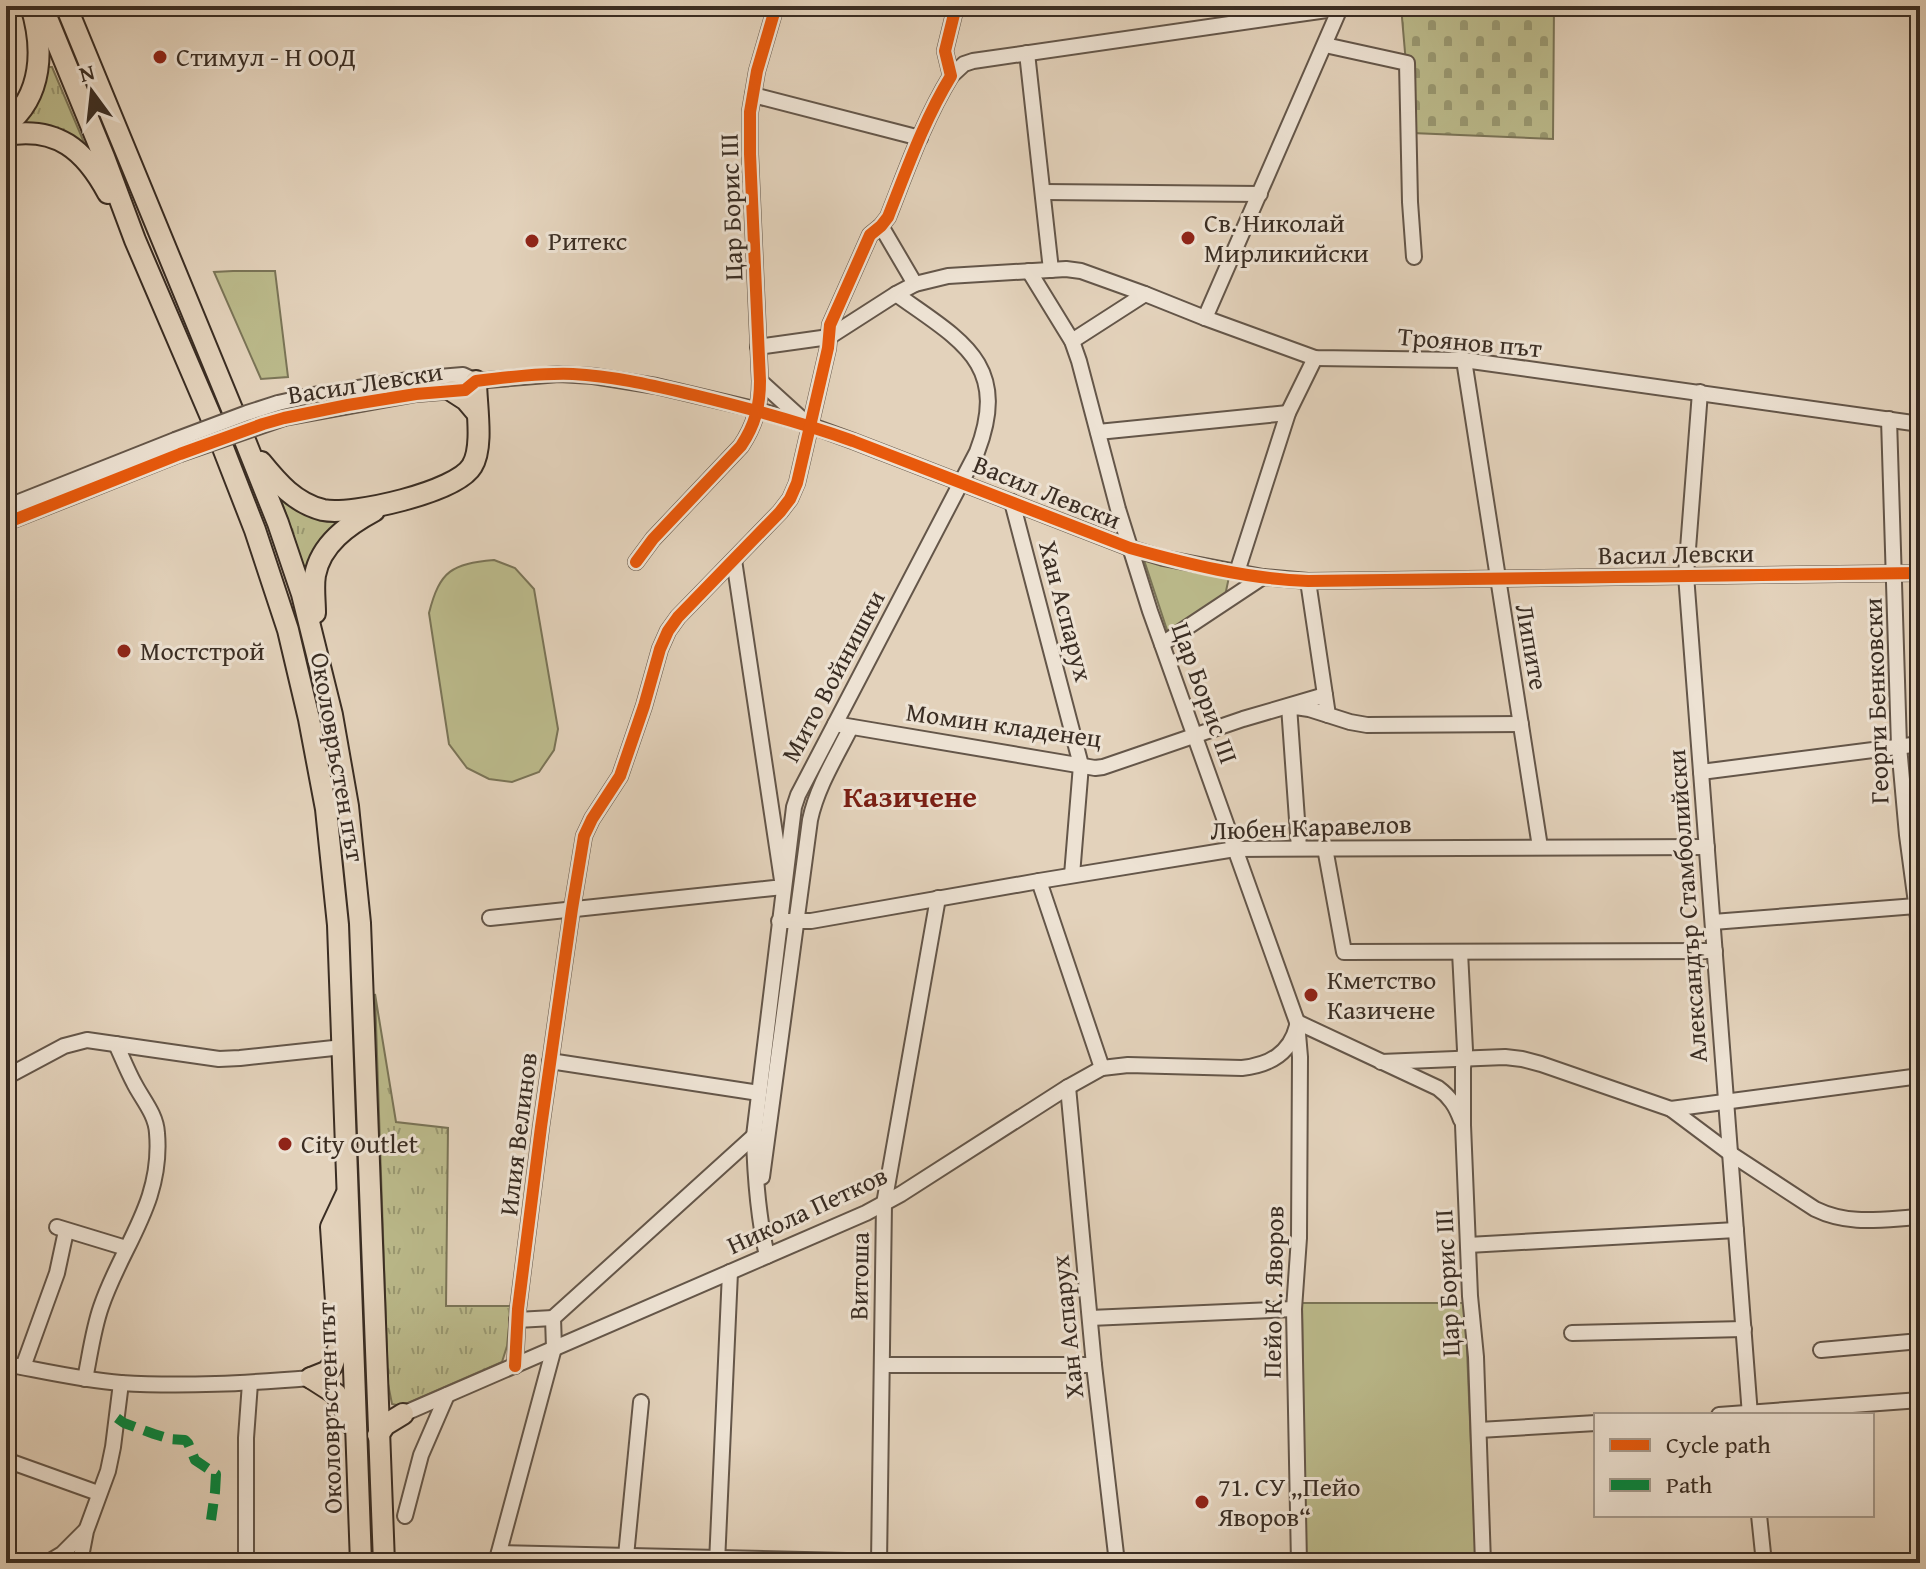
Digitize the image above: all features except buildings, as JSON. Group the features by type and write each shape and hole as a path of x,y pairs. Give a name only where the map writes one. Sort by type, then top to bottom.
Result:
{"highway":[{"path":"6,125 27,104 38,70 37,26 31,6"},
{"name":"Околовръстен път","path":"42,6 135,240 241,491 288,630 309,719 329,832 338,925 361,1563"},
{"name":"Околовръстен път","path":"66,6 278,523 302,594 343,776 357,884 384,1563"},
{"path":"6,135 37,133 71,146 87,160 101,180 135,240"},
{"path":"246,443 278,483 306,504 323,510 341,511 384,506 436,489 466,474 473,465 477,455 476,381"},
{"path":"452,391 466,400 477,413"},
{"path":"314,641 315,574 323,554 347,528 384,506"},
{"path":"311,1378 332,1366 339,1346 331,1227 348,1192"},
{"path":"311,1378 341,1400 356,1437"},
{"path":"377,1399 387,1409 403,1414"},
{"path":"378,1435 385,1425 403,1414"}],"street":[{"name":"Цар Борис III","path":"758,410 760,381 750,112 757,71 776,6"},
{"path":"951,76 945,51 956,6"},
{"path":"1205,318 1341,7"},
{"path":"915,284 881,226 888,217 939,95 951,76 964,64 1341,7"},
{"path":"1325,45 1407,63 1414,257"},
{"path":"1027,53 1051,270"},
{"path":"753,95 920,138"},
{"path":"1044,192 1260,194"},
{"name":"Илия Велинов","path":"515,1366 517,1320 550,1061 584,836 620,776 668,631 790,499 797,483 834,316 870,235 881,226"},
{"name":"Цар Борис III","path":"1029,271 1072,341 1130,548 1297,1022"},
{"path":"758,347 829,337 915,284 948,276 1029,271"},
{"name":"Троянов път","path":"1029,271 1081,271 1315,358 1464,360 1920,424"},
{"name":"Мито Войнишки","path":"767,1256 760,1225 754,1136 794,807 977,452 989,412 985,376 966,346 896,294"},
{"path":"1072,341 1145,294"},
{"path":"1237,572 1288,413 1315,358"},
{"name":"Липите","path":"1464,360 1540,847"},
{"name":"Васил Левски","path":"178,447 247,413 314,395 415,379 463,375 476,381 559,374 593,376 656,386 809,425 1130,548 1163,558 1263,577 1308,581 1920,573"},
{"name":"Васил Левски","path":"178,447 284,418 348,405 465,390 476,381"},
{"path":"760,381 809,425"},
{"name":"Александър Стамболийски","path":"1700,392 1686,575 1750,1413"},
{"path":"636,562 663,528 741,446 751,431 758,410"},
{"path":"1098,432 1288,413"},
{"name":"Георги Бенковски","path":"1889,419 1899,746 1920,933"},
{"path":"6,507 178,447"},
{"path":"6,523 178,447"},
{"name":"Хан Аспарух","path":"1012,502 1081,765 1072,875"},
{"path":"490,918 783,887 734,560"},
{"path":"1162,644 1263,577"},
{"path":"1308,581 1328,715"},
{"name":"Момин кладенец","path":"835,724 1095,768 1325,695"},
{"path":"1299,848 1289,706 1350,722 1383,726 1521,724"},
{"name":"Мито Войнишки","path":"758,1201 814,803 851,727"},
{"path":"1701,772 1920,744"},
{"name":"Любен Каравелов","path":"779,921 811,921 1235,849 1707,847"},
{"path":"1325,848 1344,952 1715,951"},
{"path":"1039,881 1102,1068"},
{"name":"Витоша","path":"879,1562 884,1204 938,898"},
{"path":"1713,922 1917,901"},
{"name":"Цар Борис III","path":"1460,952 1463,1125 1470,1296 1476,1357 1483,1563"},
{"path":"1297,1022 1428,1083 1447,1095 1463,1125"},
{"name":"Никола Петков","path":"403,1414 884,1204 1102,1068 1128,1065 1253,1067 1273,1060 1287,1048 1297,1022"},
{"name":"Пейо К. Яворов","path":"1297,1022 1300,1057 1299,1208 1294,1309 1299,1563"},
{"path":"6,1077 77,1042 98,1041 219,1059 343,1047"},
{"path":"85,1379 100,1308 146,1210 153,1190 156,1160 155,1122 116,1044"},
{"path":"1381,1062 1522,1059 1671,1109 1731,1154 1828,1215 1855,1221 1920,1217"},
{"path":"550,1061 759,1093"},
{"path":"1671,1109 1920,1076"},
{"name":"Хан Аспарух","path":"1068,1087 1094,1365 1117,1563"},
{"path":"517,1320 553,1318 754,1136"},
{"path":"23,1367 57,1273 62,1229 126,1248"},
{"path":"1468,1245 1736,1230"},
{"path":"717,1561 730,1272"},
{"path":"1090,1318 1294,1309"},
{"path":"553,1318 554,1348 498,1558 626,1556 717,1561 932,1563"},
{"path":"1572,1333 1744,1329"},
{"path":"1821,1350 1920,1341"},
{"path":"6,1364 121,1383 250,1383 311,1378"},
{"path":"882,1365 1094,1365"},
{"path":"80,1562 86,1531 108,1471 121,1383"},
{"path":"246,1563 246,1438 250,1383"},
{"path":"405,1516 421,1455 447,1395"},
{"path":"1762,1413 1920,1400"},
{"path":"626,1556 641,1402"},
{"path":"1479,1430 1594,1423"},
{"path":"6,1460 98,1493"},
{"path":"1759,1517 1764,1563"},
{"path":"47,1563 62,1554 86,1531"}],"green space":[{"path":"1401,6 1554,6 1553,139 1412,133"},
{"path":"47,67 52,67 86,147 20,125 36,105"},
{"path":"275,271 288,377 261,379 214,272"},
{"path":"280,497 336,521 306,573"},
{"path":"1143,557 1229,577 1225,596 1168,633"},
{"path":"494,560 515,568 534,589 558,729 554,750 539,772 512,782 489,779 467,768 449,744 429,613 438,587 450,572 468,564"},
{"path":"375,994 396,1122 448,1128 446,1306 511,1306 502,1362 401,1406 392,1404 388,1384"},
{"path":"1302,1303 1465,1303 1476,1563 1305,1563"}],"marked path":[{"path":"117,1418 154,1434 188,1443 195,1460 216,1474 211,1520"}],"cycle path":[{"path":"636,562 653,539 741,446 756,415 760,381 750,112 757,71 776,6"},
{"path":"515,1366 518,1309 541,1127 584,836 620,776 668,631 790,499 797,483 828,348 830,325 870,235 888,217 924,127 951,76 945,51 956,6"},
{"path":"6,523 180,454 284,418 416,394 465,390 476,381 573,374 649,385 794,422 853,441 1130,548 1240,574 1308,581 1920,573"}],"place":[{"name":"Стимул - Н ООД","path":"160,57"},
{"name":"Св. Николай Мирликийски","path":"1188,238"},
{"name":"Ритекс","path":"532,241"},
{"name":"Мостстрой","path":"124,651"},
{"name":"Кметство Казичене","path":"1311,995"},
{"name":"City Outlet","path":"285,1144"},
{"name":"71. СУ „Пейо Яворов“","path":"1202,1502"}],"district":[{"name":"Казичене","path":"910,797"}]}
